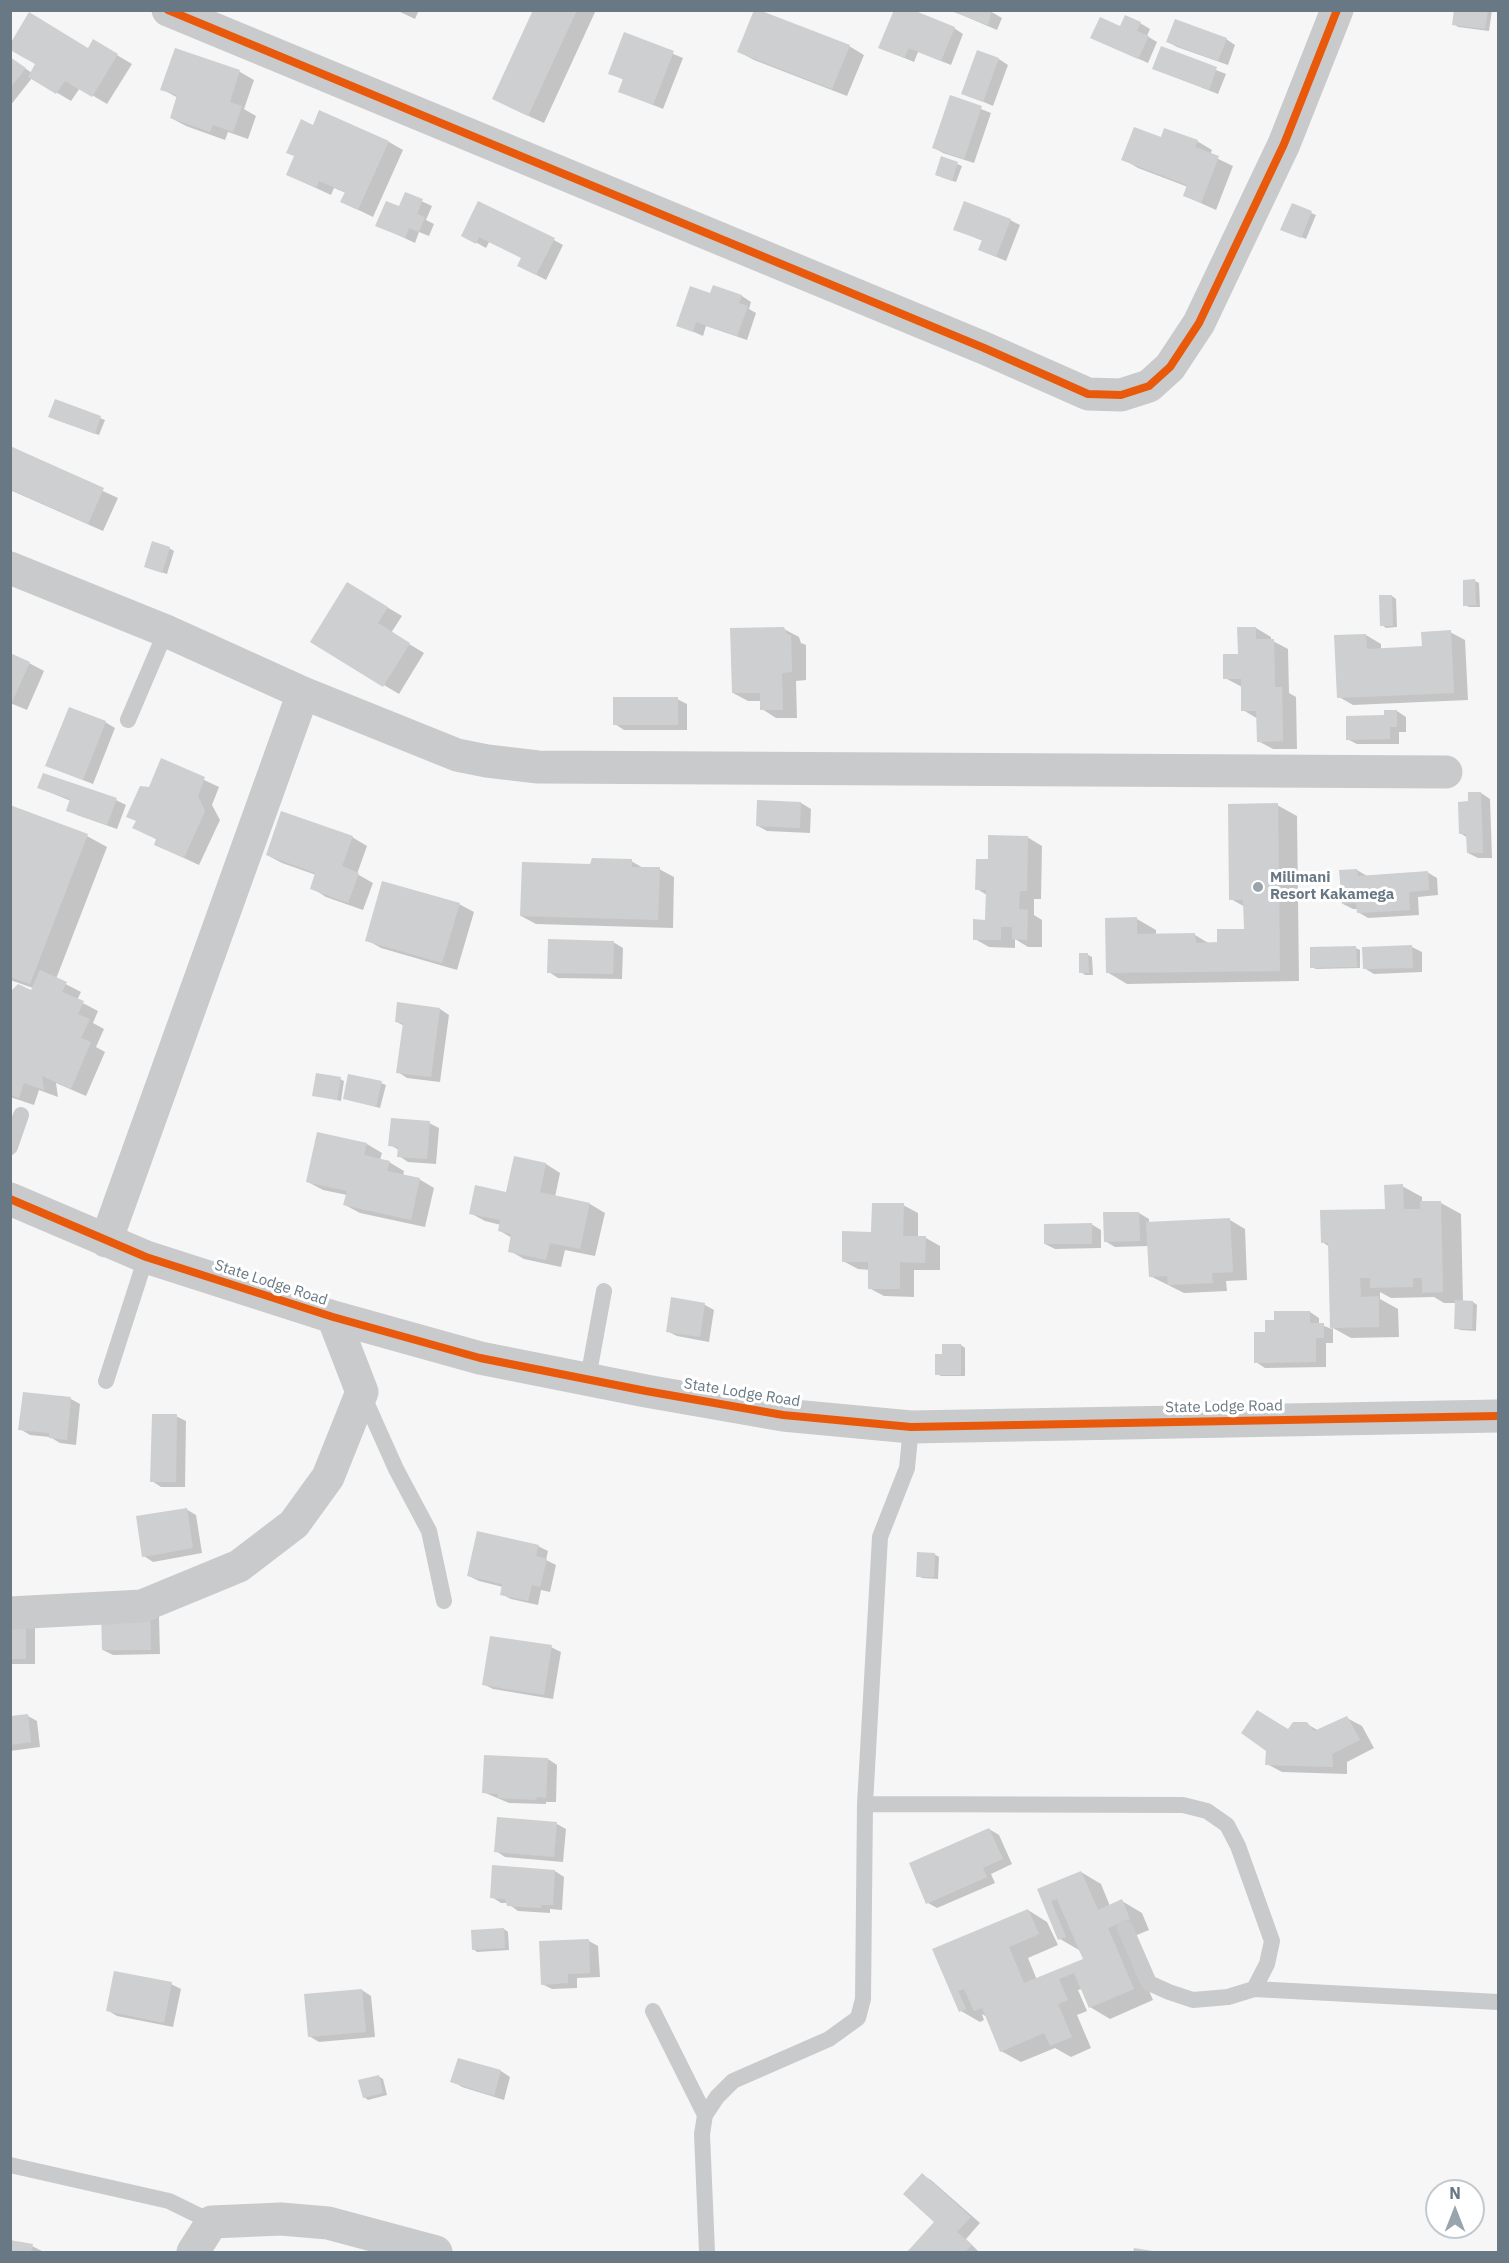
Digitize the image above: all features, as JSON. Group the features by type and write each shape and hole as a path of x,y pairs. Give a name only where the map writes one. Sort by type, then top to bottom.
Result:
{"street":[{"path":"168,10 984,348 1088,394 1121,395 1149,386 1170,368 1199,323 1284,144 1337,10"},
{"path":"10,568 166,631 303,693 457,755 487,761 538,767 1446,772"},
{"path":"106,1241 303,693"},
{"name":"State Lodge Road","path":"10,1199 146,1257 333,1317 480,1358 783,1415 911,1426 1498,1416"},
{"path":"10,1613 142,1606 239,1566 294,1524 328,1477 362,1392 333,1317"},
{"path":"194,2253 212,2222 281,2219 328,2223 436,2253"}],"lane":[{"path":"128,720 166,631"},
{"path":"10,1147 21,1115"},
{"path":"106,1381 146,1257"},
{"path":"588,1378 604,1291"},
{"path":"362,1392 396,1469 429,1531 444,1601"},
{"path":"707,2253 702,2134 705,2115 732,2081 828,2039 858,2018 863,1999 865,1804 880,1537 907,1468 911,1426"},
{"path":"865,1804 1183,1805 1207,1811 1227,1825 1238,1846 1272,1941 1267,1964 1254,1989"},
{"path":"1125,1928 1149,1983 1193,2000 1228,1997 1254,1989 1498,2001"},
{"path":"653,2011 705,2115"},
{"path":"10,2165 169,2200 212,2222"}],"building":[{"path":"533,10 577,10 528,116 492,99"},
{"path":"754,10 850,45 832,89 737,52"},
{"path":"894,10 913,10 955,27 941,61 909,48 904,58 878,48"},
{"path":"951,10 992,10 988,25 951,11"},
{"path":"1454,10 1488,10 1485,29 1452,25"},
{"path":"29,12 88,48 93,39 118,54 92,97 65,81 56,94 28,77 35,64 10,50 10,44"},
{"path":"1125,15 1141,22 1137,31 1149,36 1138,59 1090,38 1100,17 1120,26"},
{"path":"1175,19 1227,38 1218,61 1166,42"},
{"path":"624,32 674,51 653,105 618,92 623,79 608,74"},
{"path":"1161,46 1217,67 1209,90 1152,69"},
{"path":"175,48 240,70 230,102 242,106 233,132 213,125 210,132 170,118 177,95 160,90"},
{"path":"977,50 999,58 983,102 961,94"},
{"path":"10,57 26,68 10,88"},
{"path":"950,95 982,106 964,159 932,148"},
{"path":"319,110 389,141 358,210 340,202 345,192 319,181 316,188 286,175 294,156 286,153 301,119 313,125"},
{"path":"1134,127 1161,137 1164,128 1198,140 1195,147 1219,156 1201,203 1183,196 1187,185 1121,160"},
{"path":"941,156 958,162 952,181 935,175"},
{"path":"405,192 423,199 417,214 425,217 419,232 409,228 405,238 375,226 386,201 399,206"},
{"path":"478,201 555,238 536,275 517,266 521,258 479,237 476,244 461,236"},
{"path":"964,201 1011,219 996,257 978,250 982,240 953,230"},
{"path":"1292,203 1312,211 1301,238 1280,230"},
{"path":"713,285 742,295 739,303 748,306 737,336 696,322 693,332 676,326 690,286 710,293"},
{"path":"55,399 101,416 95,434 48,417"},
{"path":"10,446 104,488 88,524 10,489"},
{"path":"152,541 170,547 162,573 144,567"},
{"path":"1475,579 1476,605 1463,606 1463,580"},
{"path":"347,582 388,607 378,623 410,643 383,687 310,642"},
{"path":"1379,595 1392,595 1393,626 1380,626"},
{"path":"784,627 787,634 791,635 792,672 782,673 783,710 760,710 760,693 732,693 730,628"},
{"path":"1237,627 1256,627 1256,639 1274,639 1275,687 1282,687 1283,741 1257,742 1256,711 1241,711 1241,679 1223,679 1223,654 1238,654"},
{"path":"1451,630 1454,693 1337,698 1334,635 1366,634 1367,649 1422,646 1421,632"},
{"path":"10,653 30,662 10,707"},
{"path":"613,697 678,697 678,725 613,725"},
{"path":"69,707 106,721 83,780 45,766"},
{"path":"1384,710 1397,710 1397,727 1390,727 1390,739 1346,740 1346,716 1384,715"},
{"path":"161,758 205,777 198,796 205,811 184,858 154,845 156,839 132,828 136,821 126,817 140,786 149,787"},
{"path":"43,773 117,798 107,825 66,811 70,799 37,788"},
{"path":"1468,792 1481,792 1483,853 1467,853 1466,834 1459,834 1458,802 1468,801"},
{"path":"757,800 801,802 800,828 756,826"},
{"path":"1278,803 1280,971 1106,973 1105,918 1137,917 1137,934 1195,933 1196,943 1217,942 1217,929 1244,929 1243,900 1229,900 1228,804"},
{"path":"10,805 88,834 30,984 10,977"},
{"path":"281,811 353,836 342,866 359,873 348,903 310,889 315,873 266,855"},
{"path":"988,835 1028,836 1027,891 1020,891 1019,909 1028,910 1027,940 1012,939 1012,927 1001,927 1001,940 973,940 973,919 985,920 986,890 975,890 976,859 988,859"},
{"path":"592,858 632,859 632,867 660,867 658,920 520,916 522,862 590,864"},
{"path":"1357,869 1358,876 1428,871 1429,890 1409,892 1410,910 1357,913 1356,903 1342,904 1339,870"},
{"path":"382,881 460,903 442,963 365,941"},
{"path":"548,939 614,941 613,974 547,973"},
{"path":"1412,945 1413,968 1363,969 1362,947"},
{"path":"1356,946 1357,967 1310,968 1310,947"},
{"path":"1079,953 1088,953 1089,973 1079,973"},
{"path":"40,970 67,982 62,992 84,1001 78,1014 90,1019 81,1038 91,1042 71,1089 42,1076 44,1090 24,1083 19,1098 10,1095 10,992 18,984 31,990"},
{"path":"397,1002 440,1008 431,1077 396,1073 403,1023 395,1022"},
{"path":"316,1073 341,1077 337,1100 312,1096"},
{"path":"348,1074 382,1081 376,1107 343,1099"},
{"path":"391,1118 430,1121 427,1159 397,1157 398,1147 388,1146"},
{"path":"317,1132 367,1143 364,1155 390,1161 387,1171 420,1178 411,1220 343,1205 347,1191 306,1182"},
{"path":"514,1156 546,1163 540,1192 590,1203 580,1249 550,1243 546,1260 508,1252 511,1234 498,1231 500,1220 469,1214 475,1185 506,1192"},
{"path":"1403,1184 1404,1209 1420,1209 1420,1201 1441,1201 1443,1292 1422,1293 1422,1278 1413,1278 1413,1287 1370,1288 1370,1278 1360,1278 1361,1297 1379,1296 1379,1327 1330,1328 1328,1243 1321,1243 1320,1210 1385,1209 1384,1185"},
{"path":"872,1203 904,1203 903,1236 926,1236 925,1263 900,1262 900,1289 868,1289 868,1262 842,1262 842,1231 871,1232"},
{"path":"1103,1212 1139,1212 1140,1241 1104,1242"},
{"path":"1230,1218 1233,1272 1212,1273 1213,1283 1168,1285 1167,1276 1149,1277 1146,1222"},
{"path":"1092,1223 1092,1244 1044,1244 1044,1224"},
{"path":"671,1297 705,1303 700,1337 666,1332"},
{"path":"1455,1300 1473,1301 1472,1329 1454,1329"},
{"path":"1274,1311 1310,1311 1310,1323 1324,1323 1324,1338 1316,1338 1316,1362 1254,1363 1254,1332 1265,1332 1265,1320 1274,1320"},
{"path":"942,1344 961,1344 961,1375 935,1375 935,1354 942,1354"},
{"path":"23,1392 71,1397 67,1440 49,1438 49,1433 18,1430"},
{"path":"152,1414 177,1414 176,1482 150,1482"},
{"path":"187,1508 193,1548 142,1557 136,1516"},
{"path":"477,1531 539,1545 536,1556 547,1559 540,1587 532,1585 528,1601 500,1595 502,1584 467,1576"},
{"path":"917,1552 935,1553 934,1577 916,1577"},
{"path":"150,1610 151,1650 102,1650 101,1611"},
{"path":"10,1617 26,1617 26,1659 10,1659"},
{"path":"490,1636 552,1645 544,1695 482,1685"},
{"path":"1257,1710 1288,1729 1293,1722 1307,1722 1314,1731 1347,1716 1360,1740 1332,1754 1333,1767 1265,1765 1266,1751 1241,1733"},
{"path":"28,1714 31,1742 10,1745 10,1716"},
{"path":"484,1755 548,1758 546,1798 537,1797 536,1800 498,1798 498,1794 482,1793"},
{"path":"497,1817 557,1822 554,1857 494,1852"},
{"path":"989,1828 1003,1859 983,1868 987,1877 926,1904 909,1863"},
{"path":"492,1865 555,1870 553,1905 541,1905 541,1908 507,1906 505,1899 490,1898"},
{"path":"1081,1871 1098,1910 1122,1899 1130,1919 1108,1928 1134,1989 1089,2008 1074,1973 1059,1979 1068,2000 1058,2004 1072,2037 1050,2046 1044,2033 1000,2052 982,2008 974,2011 964,1989 958,1991 966,2009 959,2012 932,1949 1028,1909 1039,1934 1009,1947 1024,1983 1083,1959 1057,1899 1051,1901 1066,1937 1058,1940 1037,1889"},
{"path":"504,1928 505,1948 472,1950 471,1930"},
{"path":"589,1939 590,1973 568,1974 568,1983 541,1985 539,1941"},
{"path":"114,1971 172,1982 164,2023 106,2011"},
{"path":"362,1989 366,2032 308,2037 304,1994"},
{"path":"458,2058 501,2070 494,2096 450,2082"},
{"path":"379,2075 383,2093 363,2098 358,2080"},
{"path":"922,2173 971,2217 957,2232 972,2245 965,2252 907,2252 934,2222 903,2194"},
{"path":"10,2240 33,2244 31,2252 10,2252"},
{"path":"1134,2248 1153,2251 1153,2252 1133,2252"}],"cycle path":[{"path":"168,10 984,348 1088,394 1121,395 1149,386 1170,367 1199,323 1284,144 1337,10"},
{"path":"10,1199 146,1257 333,1317 480,1358 783,1415 911,1427 1498,1416"}],"place":[{"name":"Milimani Resort Kakamega","path":"1258,887"}]}
